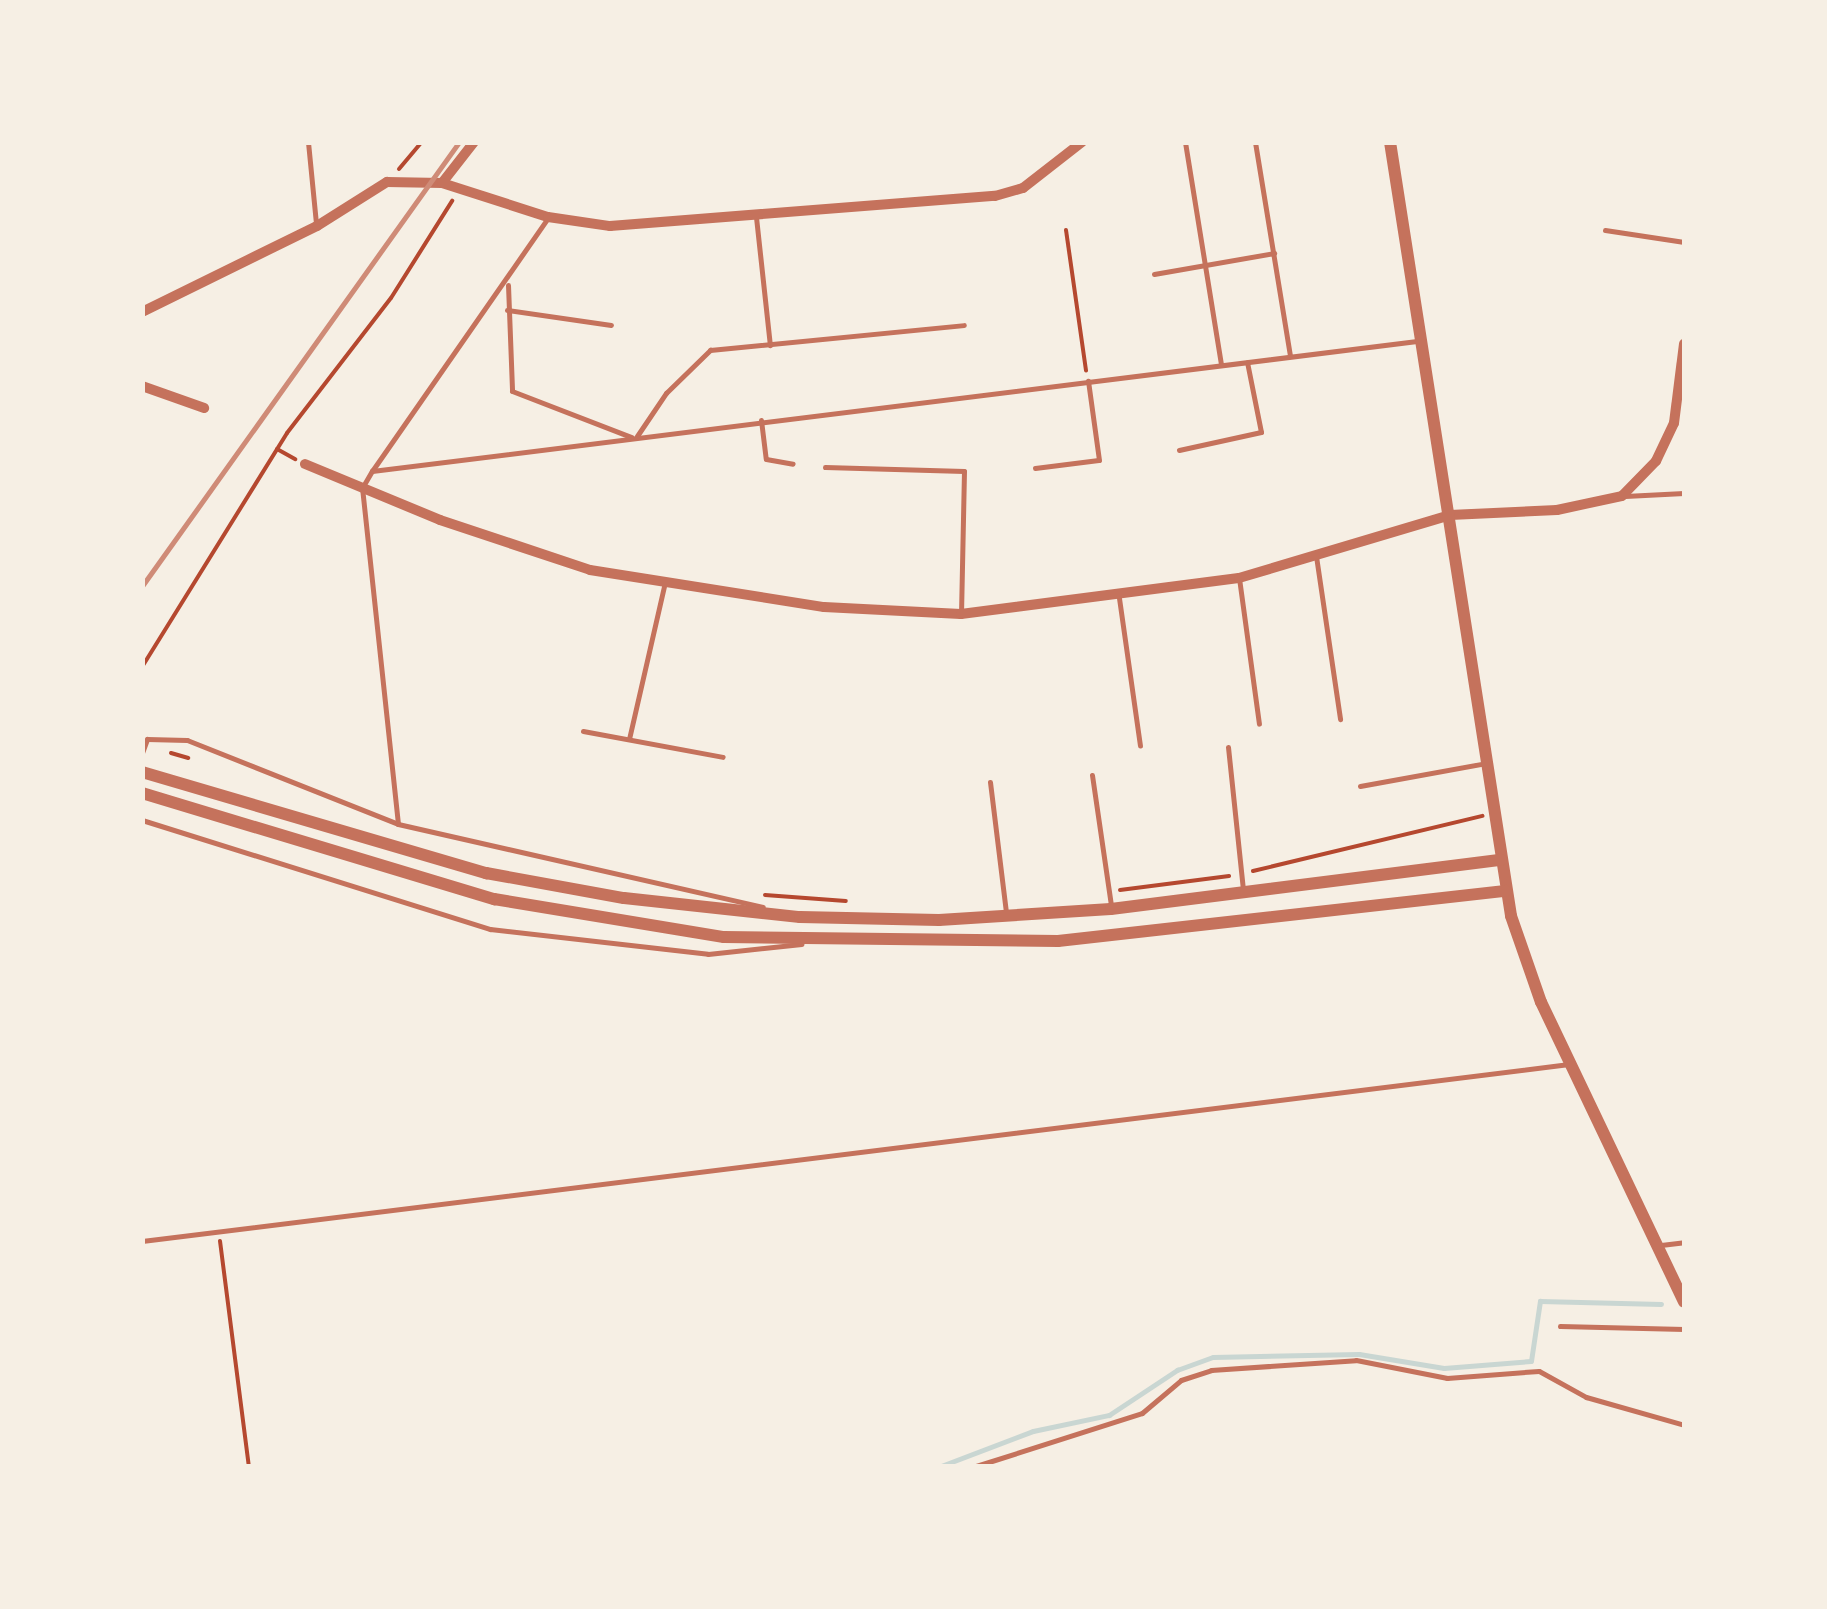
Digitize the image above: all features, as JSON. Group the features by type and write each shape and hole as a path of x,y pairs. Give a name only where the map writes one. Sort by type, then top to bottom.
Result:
{"street":[{"path":"442,184 474,142"},
{"path":"142,312 316,226 387,182 442,184 548,217 610,226 995,196 1022,188 1082,142"},
{"path":"1390,142 1506,891 1541,1002 1684,1302"},
{"path":"304,464 516,546 664,586 824,607 961,614 1119,598 1239,578 1450,514 1557,510 1622,496 1656,461 1674,423 1684,344"},
{"path":"142,386 204,408"},
{"path":"142,772 486,873 720,909 800,917 1006,916 1111,909 1501,860"},
{"path":"142,793 494,899 724,936 812,942 1058,941 1506,891"}],"lane":[{"path":"308,142 316,226"},
{"path":"1185,142 1220,365"},
{"path":"1256,142 1290,356"},
{"path":"398,824 362,488 508,282 548,217"},
{"path":"756,217 770,344"},
{"path":"1605,230 1684,242"},
{"path":"1154,274 1274,253"},
{"path":"508,282 512,391 635,438"},
{"path":"507,310 611,325"},
{"path":"635,438 666,394 710,350 964,325"},
{"path":"372,472 761,420 1420,341"},
{"path":"1179,450 1261,432 1247,362"},
{"path":"1035,468 1098,460 1088,381"},
{"path":"761,420 766,459 793,464"},
{"path":"825,467 964,471 961,614"},
{"path":"1622,496 1684,493"},
{"path":"1316,556 1340,720"},
{"path":"1239,578 1259,724"},
{"path":"630,739 664,586"},
{"path":"1119,598 1140,746"},
{"path":"583,731 722,756"},
{"path":"142,753 148,739 188,740 398,824 800,917"},
{"path":"1228,747 1244,892"},
{"path":"1360,786 1489,762"},
{"path":"1092,775 1111,909"},
{"path":"990,782 1006,916"},
{"path":"142,820 490,929 708,954 812,942"},
{"path":"142,1241 1570,1064"},
{"path":"1658,1245 1684,1242"},
{"path":"1560,1326 1684,1329"},
{"path":"976,1466 1142,1413 1181,1380 1211,1370 1356,1360 1447,1378 1539,1371 1586,1397 1684,1425"}],"path":[{"path":"387,182 422,142"},
{"path":"142,666 276,449 391,298 460,189"},
{"path":"1066,230 1088,381"},
{"path":"276,449 304,464"},
{"path":"219,1231 249,1466"}],"waterway":[{"path":"941,1466 1033,1431 1109,1415 1177,1370 1213,1357 1359,1354 1444,1368 1531,1361 1540,1301 1661,1304"}],"railway":[{"path":"142,586 459,142"}]}
